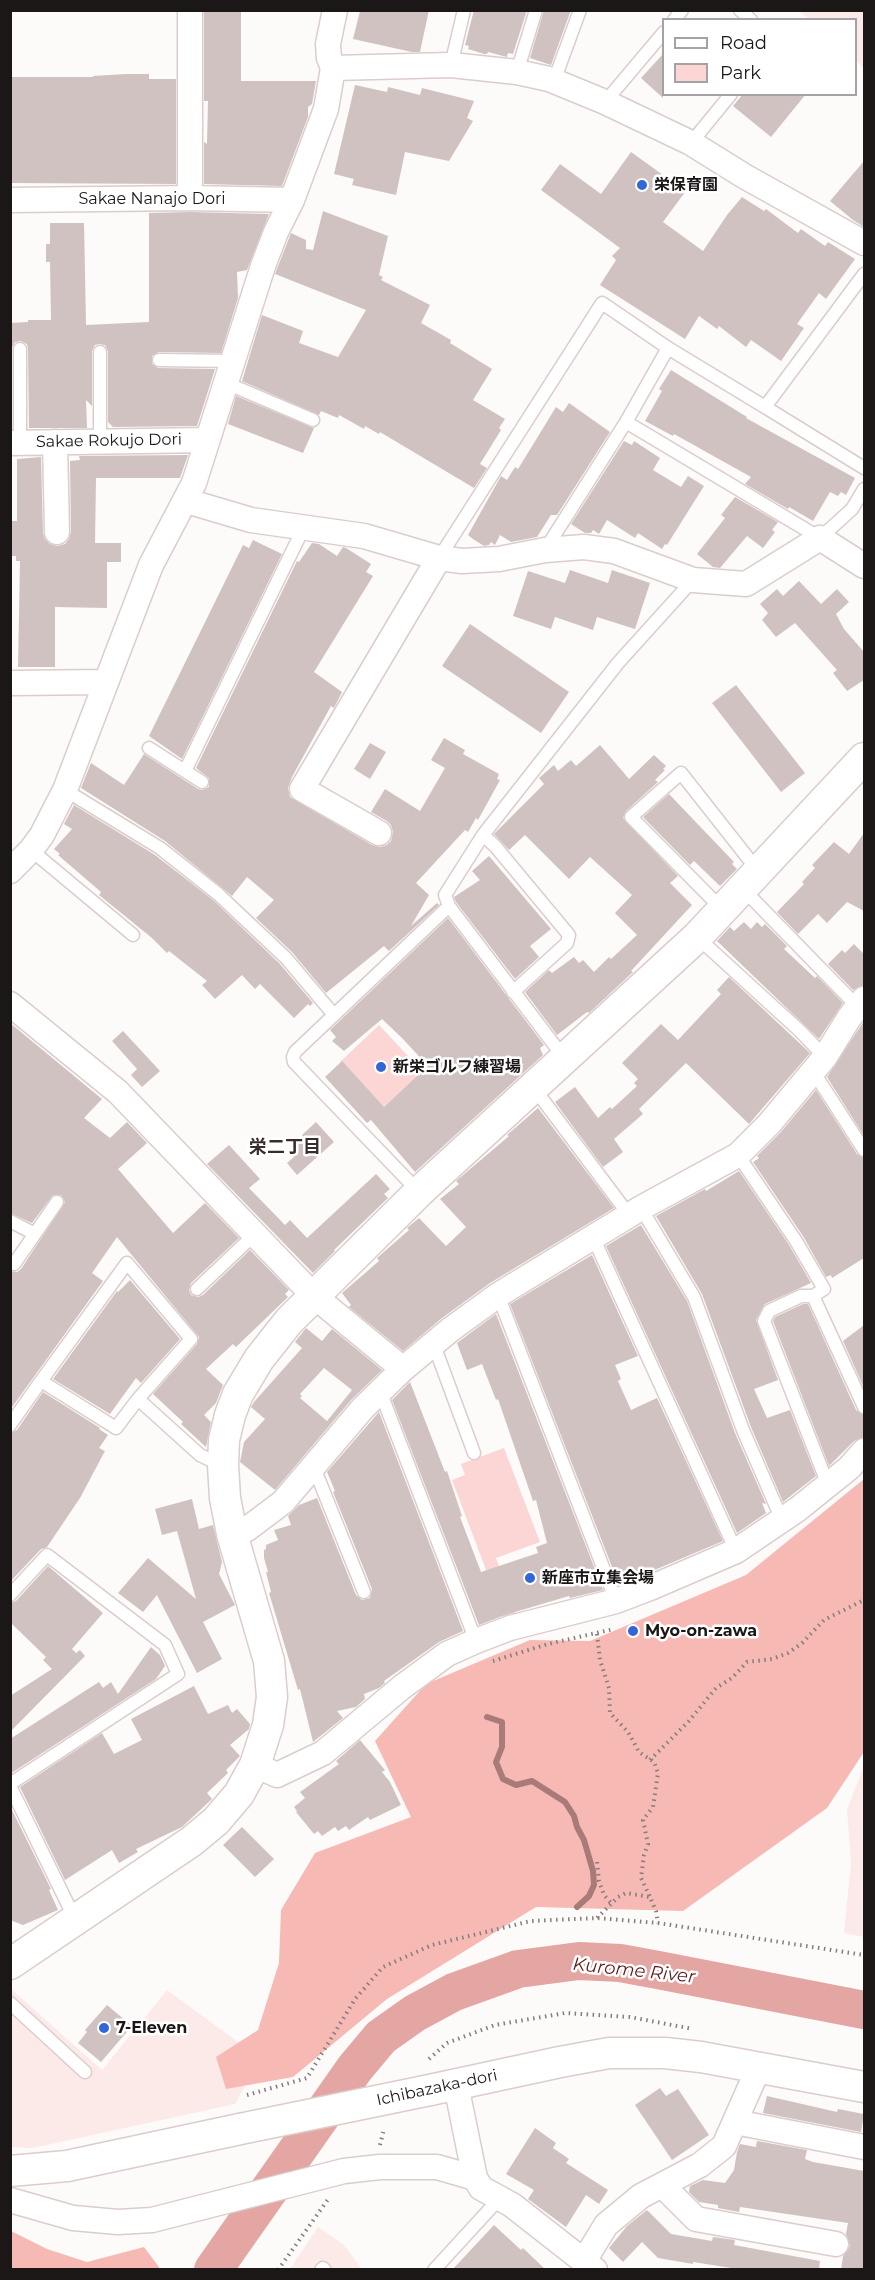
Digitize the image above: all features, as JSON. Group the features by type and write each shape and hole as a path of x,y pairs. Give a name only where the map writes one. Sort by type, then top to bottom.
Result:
{"street":[{"path":"190,10 190,198"},
{"path":"10,871 42,835 65,789 151,565 187,501 263,266 292,200 326,109 333,68 329,58 328,44 335,10"},
{"path":"333,68 451,65 517,72 554,81 605,102 691,143 744,176 864,243"},
{"name":"Sakae Nanajo Dori","path":"10,200 190,198 292,200"},
{"name":"Sakae Rokujo Dori","path":"15,443 207,440"},
{"path":"56,442 57,532"},
{"path":"187,501 251,520 364,536 439,558 462,561 499,559 545,550 584,547 614,550 693,580 746,584 819,537 864,566"},
{"path":"379,833 302,789 439,558"},
{"path":"10,682 105,682"},
{"path":"10,1964 164,1861 216,1821 239,1794 255,1765 268,1725 272,1697 269,1660 232,1534 222,1465 224,1440 238,1394 259,1359 289,1321 419,1192 697,937 864,758"},
{"path":"232,1534 247,1529 282,1502 380,1391 450,1330 498,1295 635,1211 738,1155 769,1124 819,1064 861,1003"},
{"path":"10,1004 118,1092 314,1296 403,1370"},
{"path":"255,1765 277,1775 323,1753 402,1687 447,1654 481,1652 510,1628 616,1601 736,1551 828,1485 849,1468 864,1451"},
{"name":"Ichibazaka-dori","path":"10,2171 67,2166 443,2088 560,2061 609,2053 665,2053 759,2067 864,2087"},
{"path":"443,2088 475,2178 482,2188 512,2205 589,2265 606,2225 640,2196 700,2165 724,2146 759,2067"},
{"path":"735,2122 864,2147"},
{"path":"10,2200 73,2218 118,2222 152,2220 344,2171 380,2167 437,2167 475,2178"},
{"path":"662,2185 696,2219 836,2244"}],"lane":[{"path":"451,65 464,10"},
{"path":"517,72 536,10"},
{"path":"554,81 580,10"},
{"path":"605,102 662,33"},
{"path":"691,143 728,96"},
{"path":"765,407 864,274"},
{"path":"439,558 602,303 668,348 864,468"},
{"path":"545,550 626,422 668,348"},
{"path":"15,443 20,349"},
{"path":"100,352 100,441"},
{"path":"159,360 234,361"},
{"path":"226,383 313,420"},
{"path":"626,422 819,537 852,509 864,489"},
{"path":"185,771 304,527"},
{"path":"565,1060 449,906 445,895 483,835 618,663 693,580"},
{"path":"149,748 202,782"},
{"path":"742,890 681,773 631,817 742,890 861,1003"},
{"path":"65,789 160,848 218,894 286,958 334,1015"},
{"path":"483,835 495,846 569,935 567,943 513,992"},
{"path":"31,850 133,935"},
{"path":"419,1192 294,1062 293,1057 295,1052 449,906"},
{"path":"697,937 800,1031 864,1150"},
{"path":"534,1088 635,1211 694,1297 743,1430 782,1520"},
{"path":"738,1155 796,1241 824,1289 813,1296 801,1296 769,1311 764,1321 828,1485"},
{"path":"14,1264 57,1202"},
{"path":"10,1221 35,1234"},
{"path":"197,1289 255,1234"},
{"path":"593,1237 736,1551"},
{"path":"10,1425 41,1381 127,1263 191,1339 138,1399 116,1428 41,1381"},
{"path":"498,1295 616,1601"},
{"path":"813,1296 864,1407"},
{"path":"434,1345 474,1453"},
{"path":"380,1391 481,1652"},
{"path":"138,1399 200,1455 222,1465"},
{"path":"313,1465 364,1592"},
{"path":"10,1595 47,1555 165,1645 178,1674 10,1785 75,1920"},
{"path":"10,2003 85,2072"},
{"path":"434,2270 499,2199"}],"path":[{"path":"650,1760 696,1713 716,1688 732,1678 747,1662 772,1659 788,1653 802,1643 824,1620 864,1599"},
{"path":"481,1652 548,1644 614,1629"},
{"path":"597,1634 599,1653 609,1688 610,1713 628,1731 639,1752 654,1762 658,1773 653,1807 643,1820 648,1844 641,1878 656,1911 658,1923"},
{"path":"597,1862 604,1895 612,1904"},
{"path":"597,1918 618,1897 626,1893 650,1897"},
{"path":"247,2095 307,2078 354,1999 382,1967 432,1945 531,1921 597,1918 658,1923 864,1955"},
{"path":"380,2146 384,2128"},
{"path":"278,2270 330,2195"}],"shaded area":[{"path":"799,11 864,11 864,69 857,61 857,18 808,18"},
{"path":"864,1479 864,1752 827,1808 683,1911 536,1907 387,1999 293,2077 226,2089 216,2057 258,2030 279,1963 281,1910 315,1853 411,1817 375,1741 426,1684 530,1640 590,1641 746,1575"},
{"path":"864,1766 864,1937 844,1933 851,1862 847,1810"},
{"path":"10,1988 102,2070 167,1990 260,2058 235,2104 33,2148 11,2147"},
{"path":"318,2227 344,2245 362,2269 289,2270"},
{"path":"11,2231 47,2249 87,2262 144,2247 159,2267 158,2270 11,2269"}],"green space":[{"name":"新栄ゴルフ練習場","path":"379,1025 423,1072 383,1108 340,1062"},
{"path":"504,1448 540,1542 496,1558 516,1615 505,1620 452,1480 465,1475 461,1464"}],"building":[{"path":"204,10 241,10 241,81 316,81 312,104 308,107 308,117 282,186 204,184 204,142 207,144 208,101 204,101"},
{"path":"429,10 420,52 353,39 360,11"},
{"path":"474,10 527,10 513,54 508,53 507,57 468,49 469,46 465,45"},
{"path":"544,10 571,10 551,65 530,58"},
{"path":"662,55 663,98 641,78"},
{"path":"149,74 149,79 176,79 176,184 10,183 10,77 93,77"},
{"path":"355,85 387,92 388,87 420,95 422,88 474,101 467,118 473,121 449,161 405,152 396,195 352,185 354,179 334,174"},
{"path":"741,96 804,96 771,137 733,106"},
{"path":"631,152 663,175 688,188 663,222 703,251 742,197 764,211 766,209 798,233 801,229 825,246 828,242 855,259 826,299 819,293 797,324 804,328 781,361 751,340 746,347 719,326 717,329 699,316 685,339 600,285 616,260 612,256 620,248 541,190 560,164 601,194"},
{"path":"864,161 864,227 830,201"},
{"path":"323,211 388,236 379,275 383,277 381,280 430,305 421,323 451,340 450,343 492,369 473,400 505,419 499,428 501,430 480,464 487,468 474,488 380,432 379,434 365,426 364,429 339,415 338,418 321,411 319,415 242,381 262,315 303,331 299,343 338,357 366,310 275,274 291,233 306,240 306,249 313,250"},
{"path":"149,213 269,214 247,270 237,272 238,298 221,353 159,352 152,356 152,364 158,368 215,369 197,426 113,427 108,422 108,351 105,345 99,344 95,345 92,351 92,406 86,400 87,428 29,428 28,349 27,344 21,341 15,342 12,348 10,402 10,323 51,320 50,262 46,262 46,244 50,244 50,223 84,223 86,325 149,322"},
{"path":"671,370 746,418 855,478 846,495 841,492 838,496 830,492 813,521 745,484 751,477 674,434 673,436 645,421 662,391 659,389"},
{"path":"236,396 314,428 303,453 228,424"},
{"path":"569,403 610,432 557,515 551,515 537,537 511,542 500,535 495,545 491,542 484,546 473,539 468,535 501,476 507,480 515,467 518,469 556,407 563,412"},
{"path":"624,441 632,445 634,441 660,458 653,470 681,487 688,476 704,486 667,545 665,544 662,549 638,533 635,538 607,520 599,534 593,530 591,533 585,533 571,524"},
{"path":"188,455 180,478 96,478 95,543 121,543 121,562 107,562 107,608 55,607 55,667 18,667 20,561 16,561 16,556 10,556 10,521 17,521 17,459 41,457 43,533 50,544 57,546 65,544 71,532 70,461 80,460 79,456"},
{"path":"735,497 778,522 772,530 775,532 763,548 747,536 720,568 713,567 697,554 725,518 721,515"},
{"path":"253,540 282,554 182,759 149,736 243,545 249,548"},
{"path":"312,543 319,544 337,556 343,547 346,548 371,564 366,572 373,576 314,672 342,692 334,708 331,706 292,777 288,788 290,797 372,845 380,847 391,841 393,832 387,821 371,812 385,789 420,811 445,768 431,760 444,738 465,750 463,754 499,774 497,779 500,780 478,820 476,818 468,832 465,830 416,883 429,895 411,926 437,903 439,905 389,951 384,946 326,993 292,952 256,918 274,900 247,877 232,896 165,841 81,788 91,763 124,785 144,754 198,789 209,787 209,778 196,768 297,561 299,562"},
{"path":"570,570 608,583 612,570 650,583 635,629 597,617 593,630 555,617 551,629 513,616 528,571 565,583"},
{"path":"799,581 821,604 837,589 849,602 836,614 844,629 864,652 864,680 847,691 833,673 837,670 795,623 776,637 762,620 768,613 760,604 777,589 783,596"},
{"path":"470,624 569,692 541,733 442,666"},
{"path":"736,685 805,773 781,792 712,703"},
{"path":"370,743 386,752 370,779 354,769"},
{"path":"600,745 629,779 654,755 666,766 655,780 658,782 626,811 623,818 678,876 670,883 692,905 631,971 633,972 589,1013 587,1012 557,1035 525,992 549,970 552,973 574,957 579,963 583,960 594,972 609,957 611,959 637,935 615,913 632,895 590,857 569,879 525,835 509,850 494,834 544,784 539,778 554,765 558,771 571,760 576,766"},
{"path":"669,794 734,862 732,864 737,869 720,886 694,861 690,865 643,817"},
{"path":"74,805 155,855 213,900 280,964 313,1003 310,1006 308,1004 294,1018 260,984 255,989 242,975 215,999 202,985 207,981 169,951 167,953 99,895 101,892 58,855 60,854 54,849 72,829 64,824"},
{"path":"864,833 864,911 847,902 827,923 818,914 798,934 777,912 804,884 802,882 815,868 812,865 834,842 849,854"},
{"path":"489,856 551,929 530,946 539,957 515,979 454,897 480,880 472,871"},
{"path":"448,918 544,1045 540,1048 543,1055 415,1172 371,1120 367,1123 325,1077 342,1061 384,1107 428,1066 382,1019 344,1051 332,1041 336,1037 330,1030"},
{"path":"744,922 751,929 757,922 762,927 765,924 787,946 784,949 815,978 817,976 843,1003 819,1039 717,941 730,927 734,931"},
{"path":"854,944 864,954 864,985 853,990 828,964 842,950 845,953"},
{"path":"729,977 810,1053 749,1124 686,1063 639,1109 643,1114 614,1139 623,1152 603,1167 555,1102 575,1087 598,1118 610,1107 612,1109 637,1086 634,1083 638,1079 622,1063 661,1024 678,1040 721,994 717,990"},
{"path":"864,1021 864,1136 827,1077"},
{"path":"10,1023 102,1099 84,1118 110,1138 127,1122 147,1143 118,1169 173,1233 205,1203 239,1238 191,1283 189,1290 191,1295 198,1297 203,1295 250,1250 289,1290 285,1294 288,1297 236,1347 233,1344 206,1369 223,1385 216,1403 204,1415 211,1422 206,1447 153,1394 197,1344 199,1337 117,1237 92,1273 103,1281 10,1410 10,1271 17,1272 21,1269 65,1202 61,1195 53,1195 32,1223 10,1213"},
{"path":"123,1031 160,1071 142,1087 131,1075 137,1069 112,1041"},
{"path":"816,1090 857,1154 864,1158 864,1258 832,1278 831,1275 826,1277 803,1236 753,1162 759,1158 757,1156 780,1133"},
{"path":"538,1108 614,1208 490,1283 442,1318 403,1351 349,1307 351,1305 342,1293 379,1261 377,1258 419,1218 446,1246 466,1227 440,1199 459,1184 456,1181"},
{"path":"316,1122 334,1142 297,1175 287,1163 294,1157 289,1151 304,1138 302,1135"},
{"path":"229,1145 260,1179 249,1188 285,1225 290,1220 307,1238 376,1174 390,1189 384,1194 388,1198 313,1273 207,1164"},
{"path":"739,1171 789,1245 811,1283 765,1304 756,1320 778,1380 754,1389 767,1418 790,1410 816,1476 783,1502 751,1427 702,1294 656,1216 705,1189 706,1191"},
{"path":"641,1225 687,1301 735,1433 766,1504 762,1503 766,1513 737,1533 606,1246"},
{"path":"592,1255 638,1356 615,1365 621,1379 618,1381 631,1410 657,1398 723,1541 619,1585 510,1304"},
{"path":"130,1280 180,1339 141,1383 136,1378 110,1414 53,1379 117,1291"},
{"path":"803,1304 808,1304 856,1410 864,1415 864,1437 854,1441 829,1466 773,1321 775,1317"},
{"path":"496,1314 603,1590 570,1598 569,1596 479,1625 392,1400 410,1382 445,1472 447,1471 462,1516 460,1517 481,1572 538,1553 536,1547 547,1543 536,1500 533,1501 498,1399 496,1400 482,1364 467,1370 457,1343"},
{"path":"864,1325 864,1388 843,1341"},
{"path":"306,1328 322,1341 332,1329 382,1370 352,1399 275,1490 240,1462 244,1442 265,1419 251,1407 302,1348 295,1342","holes":["324,1368 352,1390 327,1421 300,1398 302,1396 300,1394"]},
{"path":"43,1392 108,1435 99,1448 105,1451 80,1498 47,1547 41,1549 10,1582 10,1433 17,1430"},
{"path":"379,1412 463,1631 439,1642 384,1681 385,1683 379,1688 364,1694 365,1699 356,1707 337,1711 343,1718 313,1742 300,1689 298,1690 269,1593 271,1592 264,1550 266,1545 278,1540 274,1530 291,1525 288,1516 299,1505 317,1498 356,1595 362,1600 370,1598 372,1589 327,1472"},
{"path":"192,1499 199,1529 213,1525 222,1562 219,1574 235,1605 203,1622 222,1659 197,1673 157,1595 143,1612 118,1593 148,1558 196,1599 177,1531 162,1535 155,1509"},
{"path":"48,1566 103,1613 72,1649 76,1653 80,1650 85,1656 10,1732 10,1696 52,1669 43,1660 46,1657 10,1622 10,1603 16,1601"},
{"path":"151,1647 160,1655 165,1666 156,1679 10,1774 10,1739 99,1682 103,1688 111,1682 118,1694"},
{"path":"194,1686 208,1714 228,1705 232,1713 237,1709 250,1724 249,1729 230,1745 240,1756 226,1770 228,1773 207,1793 212,1799 182,1827 136,1849 138,1852 119,1863 112,1850 65,1880 20,1787 102,1733 114,1754 142,1740 131,1719"},
{"path":"360,1740 385,1770 382,1772 390,1782 401,1805 370,1820 368,1817 349,1830 346,1826 338,1831 335,1827 322,1836 318,1831 314,1834 294,1807 305,1798 300,1792 339,1764 336,1761"},
{"path":"10,1806 51,1889 49,1890 58,1910 23,1925 10,1920"},
{"path":"242,1827 274,1859 255,1877 223,1845"},
{"path":"107,2005 132,2026 101,2062 78,2043 87,2032 85,2030"},
{"path":"660,2088 666,2096 678,2089 709,2135 672,2160 635,2105"},
{"path":"767,2096 837,2112 838,2109 864,2114 861,2132 763,2113"},
{"path":"535,2128 556,2143 553,2148 569,2159 566,2163 608,2190 599,2204 586,2195 566,2227 528,2199 534,2190 506,2174"},
{"path":"757,2141 807,2150 805,2159 813,2162 864,2171 864,2270 841,2270 843,2256 850,2246 846,2234 848,2223 740,2207 739,2212 718,2208 718,2205 699,2202 689,2192 690,2186 703,2180 725,2183 734,2170 740,2144 756,2147"},
{"path":"647,2210 671,2234 712,2241 713,2237 735,2240 734,2245 820,2261 819,2270 744,2270 693,2262 693,2264 658,2258 642,2242 623,2262 609,2248 627,2226"},
{"path":"494,2225 521,2250 523,2248 546,2270 452,2270"}],"waterway":[{"path":"487,1717 502,1722 502,1747 496,1762 503,1779 516,1785 532,1781 565,1802 574,1816 593,1871 594,1885 589,1896 577,1907"},
{"path":"579,1950 579,1961"},
{"name":"Kurome River","path":"213,2270 355,2068 381,2037 415,2013 454,1992 518,1969 579,1961 620,1963 864,2010"}],"place":[{"name":"栄保育園","path":"642,185"},
{"name":"新栄ゴルフ練習場","path":"381,1067"},
{"name":"新座市立集会場","path":"530,1578"},
{"name":"Myo-on-zawa","path":"633,1631"},
{"name":"7-Eleven","path":"104,2028"}],"district":[{"name":"栄二丁目","path":"285,1148"}]}
